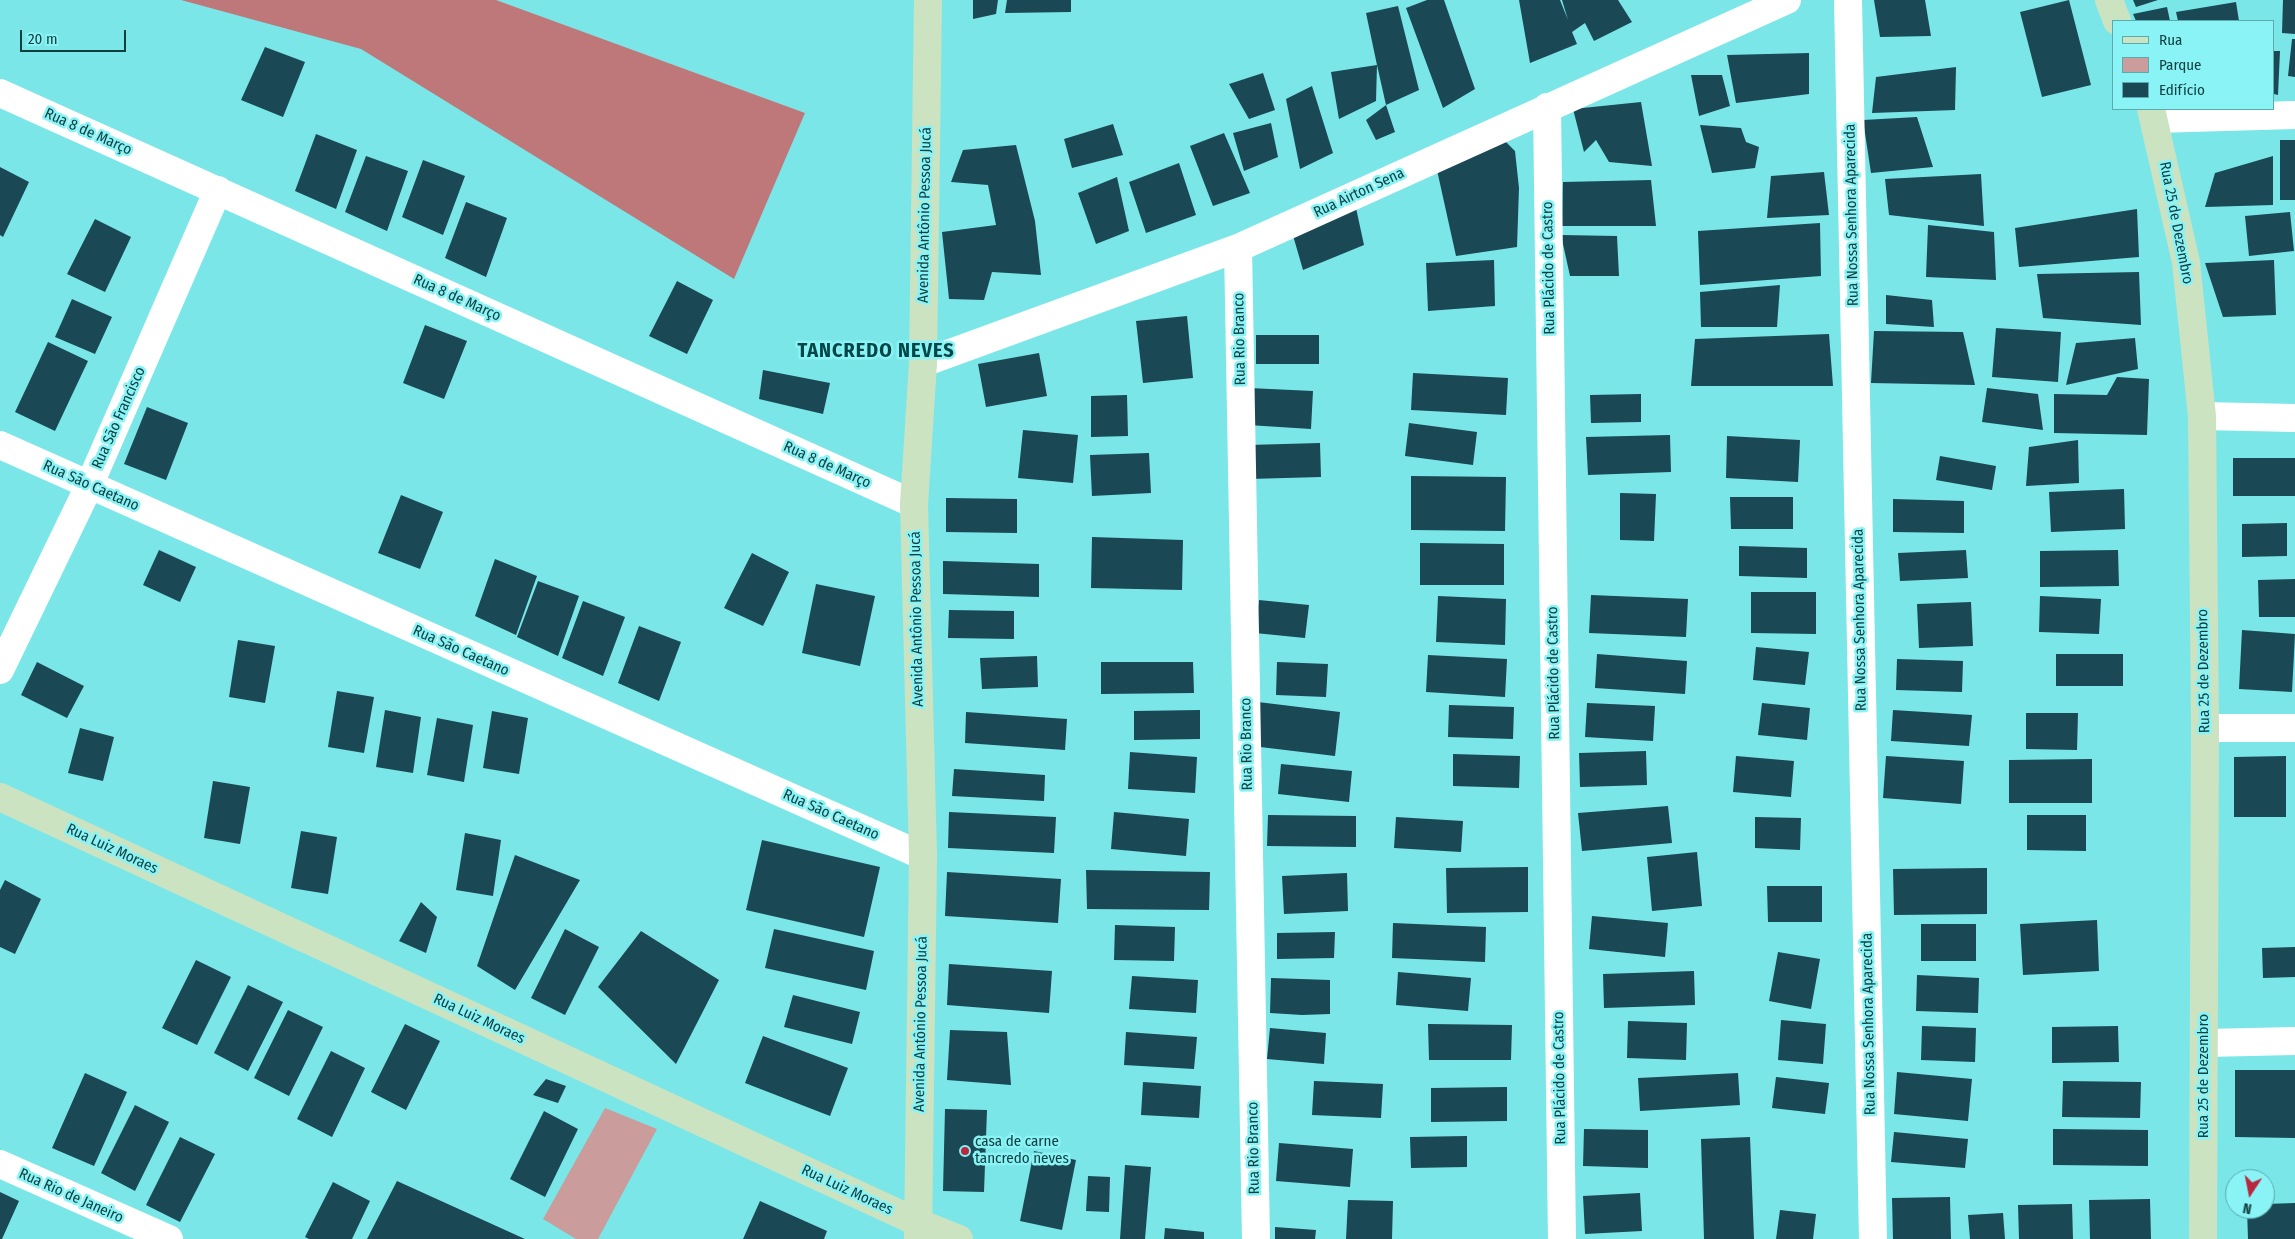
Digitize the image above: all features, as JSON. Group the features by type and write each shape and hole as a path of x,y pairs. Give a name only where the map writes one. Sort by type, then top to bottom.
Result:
{"street":[{"name":"Avenida Antônio Pessoa Jucá","path":"918,1231 923,856 914,504 923,363 928,0"},
{"name":"Rua Airton Sena","path":"923,363 1238,248 1787,0"},
{"name":"Rua Nossa Senhora Aparecida","path":"1848,0 1873,1239"},
{"path":"2109,0 2117,20"},
{"name":"Rua 8 de Março","path":"0,93 914,504"},
{"name":"Rua Plácido de Castro","path":"1547,107 1562,1239"},
{"path":"2153,114 2295,115"},
{"name":"Rua 25 de Dezembro","path":"2153,114 2186,262 2202,416 2205,728 2204,1239"},
{"name":"Rua São Francisco","path":"0,670 89,486 218,190"},
{"name":"Rua Rio Branco","path":"1238,248 1256,1239"},
{"path":"2202,416 2295,418"},
{"name":"Rua São Caetano","path":"0,445 923,856"},
{"path":"2205,728 2295,728"},
{"name":"Rua Luiz Moraes","path":"0,797 918,1231 959,1239"},
{"path":"2205,1043 2295,1041"},
{"name":"Rua Rio de Janeiro","path":"0,1164 169,1239"}],"green space":[{"path":"605,1108 657,1129 598,1239 576,1239 543,1219"}],"shaded area":[{"path":"181,0 496,0 805,113 734,279 361,49"}],"building":[{"path":"973,0 998,0 996,14 973,19"},
{"path":"1007,0 1071,0 1071,12 1005,13"},
{"path":"1427,0 1444,0 1475,89 1443,108 1406,8"},
{"path":"1519,0 1560,0 1568,20 1562,0 1618,0 1632,22 1594,41 1585,23 1572,32 1577,44 1530,63"},
{"path":"1874,0 1925,0 1931,36 1880,37"},
{"path":"2069,0 2091,85 2042,97 2020,12"},
{"path":"2133,0 2158,0 2136,7"},
{"path":"2283,0 2295,0 2295,34 2282,33"},
{"path":"2236,2 2239,20 2178,20 2176,12"},
{"path":"1398,6 1419,90 1386,105 1366,13"},
{"path":"2167,7 2170,20 2136,20 2133,14"},
{"path":"2292,39 2295,39 2295,77 2288,76"},
{"path":"265,47 305,62 283,117 241,100"},
{"path":"2275,51 2280,51 2278,95 2275,94"},
{"path":"1809,53 1809,94 1736,103 1727,55"},
{"path":"1377,65 1376,101 1339,119 1331,72"},
{"path":"1956,67 1955,110 1872,113 1876,77"},
{"path":"1263,73 1275,110 1249,119 1229,84"},
{"path":"1691,75 1722,75 1730,106 1699,116"},
{"path":"1312,86 1333,153 1300,169 1286,99"},
{"path":"1641,102 1652,166 1609,162 1596,140 1584,152 1573,109"},
{"path":"1386,105 1395,132 1376,140 1366,120"},
{"path":"1917,117 1933,167 1871,173 1863,120"},
{"path":"1271,123 1278,157 1244,171 1233,133"},
{"path":"1113,124 1123,155 1072,168 1064,139"},
{"path":"1700,125 1741,128 1746,142 1759,147 1755,168 1712,173"},
{"path":"1224,133 1250,193 1213,206 1190,146"},
{"path":"316,134 357,150 336,209 295,191"},
{"path":"1500,136 1515,151 1519,188 1517,247 1456,256 1435,161"},
{"path":"2280,140 2295,140 2295,200 2280,200"},
{"path":"1016,145 1035,221 1041,275 992,272 984,300 949,299 942,232 996,225 988,185 951,182 963,150"},
{"path":"366,156 408,171 387,231 345,212"},
{"path":"2273,156 2273,205 2205,207 2215,173"},
{"path":"423,160 465,176 443,235 402,217"},
{"path":"1179,163 1196,215 1146,233 1129,182"},
{"path":"0,167 29,182 3,237 0,235"},
{"path":"1824,172 1829,215 1767,218 1771,176"},
{"path":"1981,174 1984,226 1889,215 1885,179"},
{"path":"1117,177 1129,231 1096,244 1078,193"},
{"path":"1651,180 1656,226 1562,226 1563,182"},
{"path":"466,202 507,218 486,277 445,258"},
{"path":"1356,208 1364,245 1303,270 1292,232"},
{"path":"2137,209 2139,257 2019,267 2015,228"},
{"path":"2290,212 2294,251 2249,256 2245,216"},
{"path":"95,219 131,237 105,292 67,274"},
{"path":"1820,223 1821,276 1700,285 1698,231"},
{"path":"1928,225 1994,232 1996,280 1926,277"},
{"path":"1561,235 1617,236 1619,276 1570,276"},
{"path":"1494,260 1495,306 1428,311 1426,263"},
{"path":"2274,260 2276,315 2223,317 2205,263"},
{"path":"2139,272 2141,325 2043,318 2037,274"},
{"path":"677,281 713,300 687,354 649,336"},
{"path":"1780,285 1777,327 1701,327 1700,292"},
{"path":"1886,295 1932,300 1934,327 1886,324"},
{"path":"72,299 112,317 95,354 55,337"},
{"path":"1187,316 1193,378 1143,383 1136,321"},
{"path":"425,325 467,341 444,399 403,383"},
{"path":"1996,328 2061,332 2058,382 1992,377"},
{"path":"1874,331 1963,332 1975,385 1871,383"},
{"path":"1829,334 1833,386 1691,386 1695,339"},
{"path":"1256,335 1319,335 1319,364 1256,364"},
{"path":"2135,338 2138,369 2066,385 2076,343"},
{"path":"48,342 88,361 55,431 15,412"},
{"path":"1039,353 1047,396 986,407 978,364"},
{"path":"763,370 830,383 823,414 759,399"},
{"path":"1413,373 1508,378 1506,415 1411,410"},
{"path":"2117,377 2149,379 2147,435 2054,433 2054,394 2107,395"},
{"path":"1249,388 1313,391 1311,429 1248,425"},
{"path":"1987,388 2038,394 2043,430 1982,422"},
{"path":"1641,394 1641,422 1591,423 1590,395"},
{"path":"1127,395 1128,436 1091,437 1091,396"},
{"path":"147,407 188,423 166,480 124,464"},
{"path":"1409,423 1477,432 1473,465 1405,456"},
{"path":"1023,430 1078,435 1073,483 1018,478"},
{"path":"1670,435 1671,472 1588,475 1586,437"},
{"path":"1727,436 1800,440 1798,482 1726,478"},
{"path":"2078,440 2079,483 2026,486 2029,447"},
{"path":"1320,443 1321,477 1249,479 1248,445"},
{"path":"1149,453 1151,493 1092,496 1090,455"},
{"path":"1940,456 1996,466 1992,490 1936,480"},
{"path":"2233,458 2295,458 2295,496 2233,496"},
{"path":"1411,476 1506,477 1505,531 1411,530"},
{"path":"2124,489 2125,529 2051,532 2049,492"},
{"path":"1620,493 1656,494 1654,541 1620,540"},
{"path":"401,495 443,512 420,569 378,553"},
{"path":"1730,497 1793,497 1793,529 1731,529"},
{"path":"946,498 1017,499 1017,533 946,532"},
{"path":"1893,499 1964,501 1964,533 1893,532"},
{"path":"2287,523 2287,556 2242,557 2242,524"},
{"path":"1092,537 1183,540 1182,590 1091,588"},
{"path":"1420,543 1504,544 1504,585 1420,585"},
{"path":"1739,546 1807,548 1807,578 1739,576"},
{"path":"159,550 196,567 180,602 143,585"},
{"path":"1966,550 1968,578 1900,581 1898,553"},
{"path":"2118,550 2119,586 2040,587 2040,551"},
{"path":"752,553 789,572 763,626 724,608"},
{"path":"495,559 537,576 516,635 475,616"},
{"path":"943,561 1039,564 1039,597 943,594"},
{"path":"2295,579 2295,617 2259,617 2258,580"},
{"path":"538,581 579,596 558,656 517,637"},
{"path":"816,584 875,596 860,666 802,653"},
{"path":"1751,592 1816,592 1816,634 1751,633"},
{"path":"1591,595 1688,599 1686,637 1589,633"},
{"path":"1438,596 1506,599 1505,645 1436,642"},
{"path":"2040,596 2101,599 2099,634 2039,632"},
{"path":"1259,600 1309,605 1305,638 1255,633"},
{"path":"583,601 625,617 603,676 562,658"},
{"path":"1971,602 1973,646 1919,648 1917,604"},
{"path":"949,610 1014,611 1014,639 948,638"},
{"path":"639,626 681,642 659,701 618,683"},
{"path":"2242,630 2295,634 2292,692 2239,689"},
{"path":"238,640 275,646 265,703 229,697"},
{"path":"1756,647 1809,652 1805,685 1753,680"},
{"path":"1597,654 1687,661 1685,694 1595,688"},
{"path":"2056,654 2123,654 2123,686 2056,686"},
{"path":"1428,655 1507,659 1505,697 1426,692"},
{"path":"1037,656 1038,687 982,689 980,658"},
{"path":"1897,659 1963,661 1962,692 1896,690"},
{"path":"37,662 84,686 67,718 21,695"},
{"path":"1101,662 1193,662 1194,693 1101,694"},
{"path":"1277,662 1328,664 1326,697 1276,695"},
{"path":"337,691 374,697 364,753 328,747"},
{"path":"1258,702 1340,712 1335,756 1252,746"},
{"path":"1587,703 1655,706 1653,741 1585,737"},
{"path":"1762,703 1810,708 1807,740 1758,735"},
{"path":"1449,705 1514,707 1513,739 1448,737"},
{"path":"385,710 421,717 413,773 376,767"},
{"path":"1200,710 1200,739 1134,740 1134,711"},
{"path":"1893,710 1972,715 1969,746 1891,741"},
{"path":"492,711 528,718 519,774 483,768"},
{"path":"966,712 1067,719 1065,750 965,743"},
{"path":"2026,713 2078,713 2077,750 2026,749"},
{"path":"437,718 473,725 464,782 427,775"},
{"path":"80,728 114,737 103,781 68,773"},
{"path":"1646,751 1647,785 1580,787 1579,753"},
{"path":"1130,752 1197,757 1195,793 1128,789"},
{"path":"1453,754 1520,756 1519,788 1453,786"},
{"path":"1736,756 1794,761 1791,797 1733,792"},
{"path":"1886,756 1964,761 1961,804 1883,798"},
{"path":"2286,756 2286,817 2234,817 2234,757"},
{"path":"2092,759 2092,803 2009,803 2009,760"},
{"path":"1281,764 1352,771 1349,802 1278,794"},
{"path":"954,769 1045,775 1044,801 952,796"},
{"path":"213,781 250,787 240,844 204,838"},
{"path":"1668,806 1672,843 1582,851 1578,813"},
{"path":"949,812 1056,817 1054,853 948,848"},
{"path":"1114,812 1189,819 1186,856 1111,849"},
{"path":"1268,815 1356,816 1356,847 1267,846"},
{"path":"2027,815 2086,815 2086,851 2027,850"},
{"path":"1396,817 1463,821 1461,852 1394,848"},
{"path":"1755,817 1801,818 1800,850 1755,848"},
{"path":"301,831 337,837 328,894 291,888"},
{"path":"465,833 501,840 493,896 456,890"},
{"path":"762,840 880,867 864,937 746,910"},
{"path":"1697,852 1702,906 1652,911 1647,857"},
{"path":"515,855 580,880 515,990 477,966"},
{"path":"1528,867 1528,912 1447,913 1446,868"},
{"path":"1987,868 1987,914 1894,915 1893,869"},
{"path":"1086,870 1210,872 1209,910 1087,909"},
{"path":"947,872 1061,879 1058,923 945,916"},
{"path":"1347,873 1348,911 1284,914 1282,876"},
{"path":"5,880 41,899 15,954 0,947 0,890"},
{"path":"1767,886 1822,886 1822,922 1768,922"},
{"path":"421,902 437,917 426,953 399,941"},
{"path":"1592,916 1668,923 1665,957 1589,949"},
{"path":"2097,920 2099,971 2023,975 2020,924"},
{"path":"1393,923 1486,927 1485,962 1392,958"},
{"path":"1921,924 1976,924 1976,961 1921,961"},
{"path":"1115,925 1175,927 1174,961 1114,960"},
{"path":"565,929 599,947 565,1015 531,998"},
{"path":"774,929 874,951 866,990 765,968"},
{"path":"641,931 719,980 676,1064 598,987"},
{"path":"1335,932 1334,958 1277,959 1277,933"},
{"path":"2295,947 2295,977 2263,978 2262,948"},
{"path":"1778,952 1820,959 1811,1009 1769,1001"},
{"path":"196,960 231,977 197,1045 162,1028"},
{"path":"949,964 1052,971 1049,1013 947,1005"},
{"path":"1694,971 1695,1005 1604,1008 1603,974"},
{"path":"1398,972 1471,978 1468,1011 1396,1005"},
{"path":"1917,975 1979,978 1978,1013 1916,1011"},
{"path":"1132,976 1198,980 1196,1013 1129,1009"},
{"path":"1271,978 1330,980 1330,1014 1270,1013"},
{"path":"248,985 283,1002 248,1071 214,1053"},
{"path":"793,995 860,1012 852,1044 784,1027"},
{"path":"288,1010 323,1027 289,1096 254,1078"},
{"path":"1781,1020 1826,1024 1823,1064 1778,1060"},
{"path":"1628,1021 1687,1023 1686,1060 1627,1058"},
{"path":"405,1024 440,1041 406,1110 371,1092"},
{"path":"1428,1024 1512,1025 1511,1060 1429,1060"},
{"path":"1922,1026 1976,1028 1975,1062 1921,1060"},
{"path":"2118,1026 2119,1062 2052,1063 2052,1027"},
{"path":"1270,1028 1326,1033 1324,1064 1267,1059"},
{"path":"950,1030 1007,1032 1011,1085 947,1080"},
{"path":"1126,1032 1197,1037 1194,1069 1124,1065"},
{"path":"763,1036 848,1068 830,1116 745,1083"},
{"path":"331,1051 365,1068 332,1137 297,1119"},
{"path":"2235,1070 2295,1070 2295,1138 2235,1137"},
{"path":"1897,1072 1972,1079 1968,1121 1894,1114"},
{"path":"85,1073 127,1092 94,1166 52,1148"},
{"path":"1738,1073 1740,1105 1640,1111 1638,1078"},
{"path":"1776,1077 1829,1083 1825,1114 1772,1108"},
{"path":"546,1079 566,1086 558,1103 533,1095"},
{"path":"1314,1081 1383,1084 1381,1118 1312,1115"},
{"path":"2063,1081 2141,1082 2140,1118 2062,1117"},
{"path":"1143,1082 1201,1086 1199,1118 1141,1115"},
{"path":"1507,1087 1507,1121 1431,1122 1431,1088"},
{"path":"135,1105 169,1122 135,1191 101,1173"},
{"name":"casa de carne tancredo neves","path":"945,1109 987,1110 984,1192 943,1191"},
{"path":"544,1111 578,1129 545,1197 510,1179"},
{"path":"1584,1129 1648,1130 1648,1168 1583,1166"},
{"path":"2053,1129 2148,1130 2148,1166 2053,1165"},
{"path":"1894,1132 1968,1139 1965,1168 1891,1162"},
{"path":"1467,1136 1467,1167 1411,1168 1410,1137"},
{"path":"180,1137 215,1154 180,1222 146,1205"},
{"path":"1750,1137 1754,1239 1704,1239 1701,1139"},
{"path":"1279,1143 1353,1149 1350,1187 1276,1181"},
{"path":"1034,1151 1076,1160 1062,1230 1020,1221"},
{"path":"1125,1165 1151,1167 1145,1239 1120,1239"},
{"path":"1088,1176 1110,1177 1109,1212 1086,1211"},
{"path":"397,1181 525,1239 367,1239"},
{"path":"333,1182 370,1201 352,1239 309,1239 305,1237"},
{"path":"0,1192 19,1201 2,1239 0,1239"},
{"path":"1640,1193 1642,1231 1585,1234 1583,1196"},
{"path":"1950,1197 1951,1239 1893,1239 1892,1198"},
{"path":"2150,1199 2151,1239 2090,1239 2089,1200"},
{"path":"1348,1200 1393,1201 1392,1239 1346,1239"},
{"path":"760,1201 827,1231 824,1239 743,1239"},
{"path":"2295,1203 2295,1239 2248,1239 2247,1219 2275,1219 2275,1204"},
{"path":"2072,1204 2073,1239 2019,1239 2018,1205"},
{"path":"1780,1210 1816,1214 1813,1239 1776,1239"},
{"path":"2003,1213 2005,1239 1970,1239 1968,1215"},
{"path":"1275,1227 1316,1230 1315,1239 1275,1239"},
{"path":"1165,1228 1204,1232 1204,1239 1164,1239"}],"place":[{"name":"casa de carne tancredo neves","path":"965,1151"}],"district":[{"name":"TANCREDO NEVES","path":"876,351"}]}
